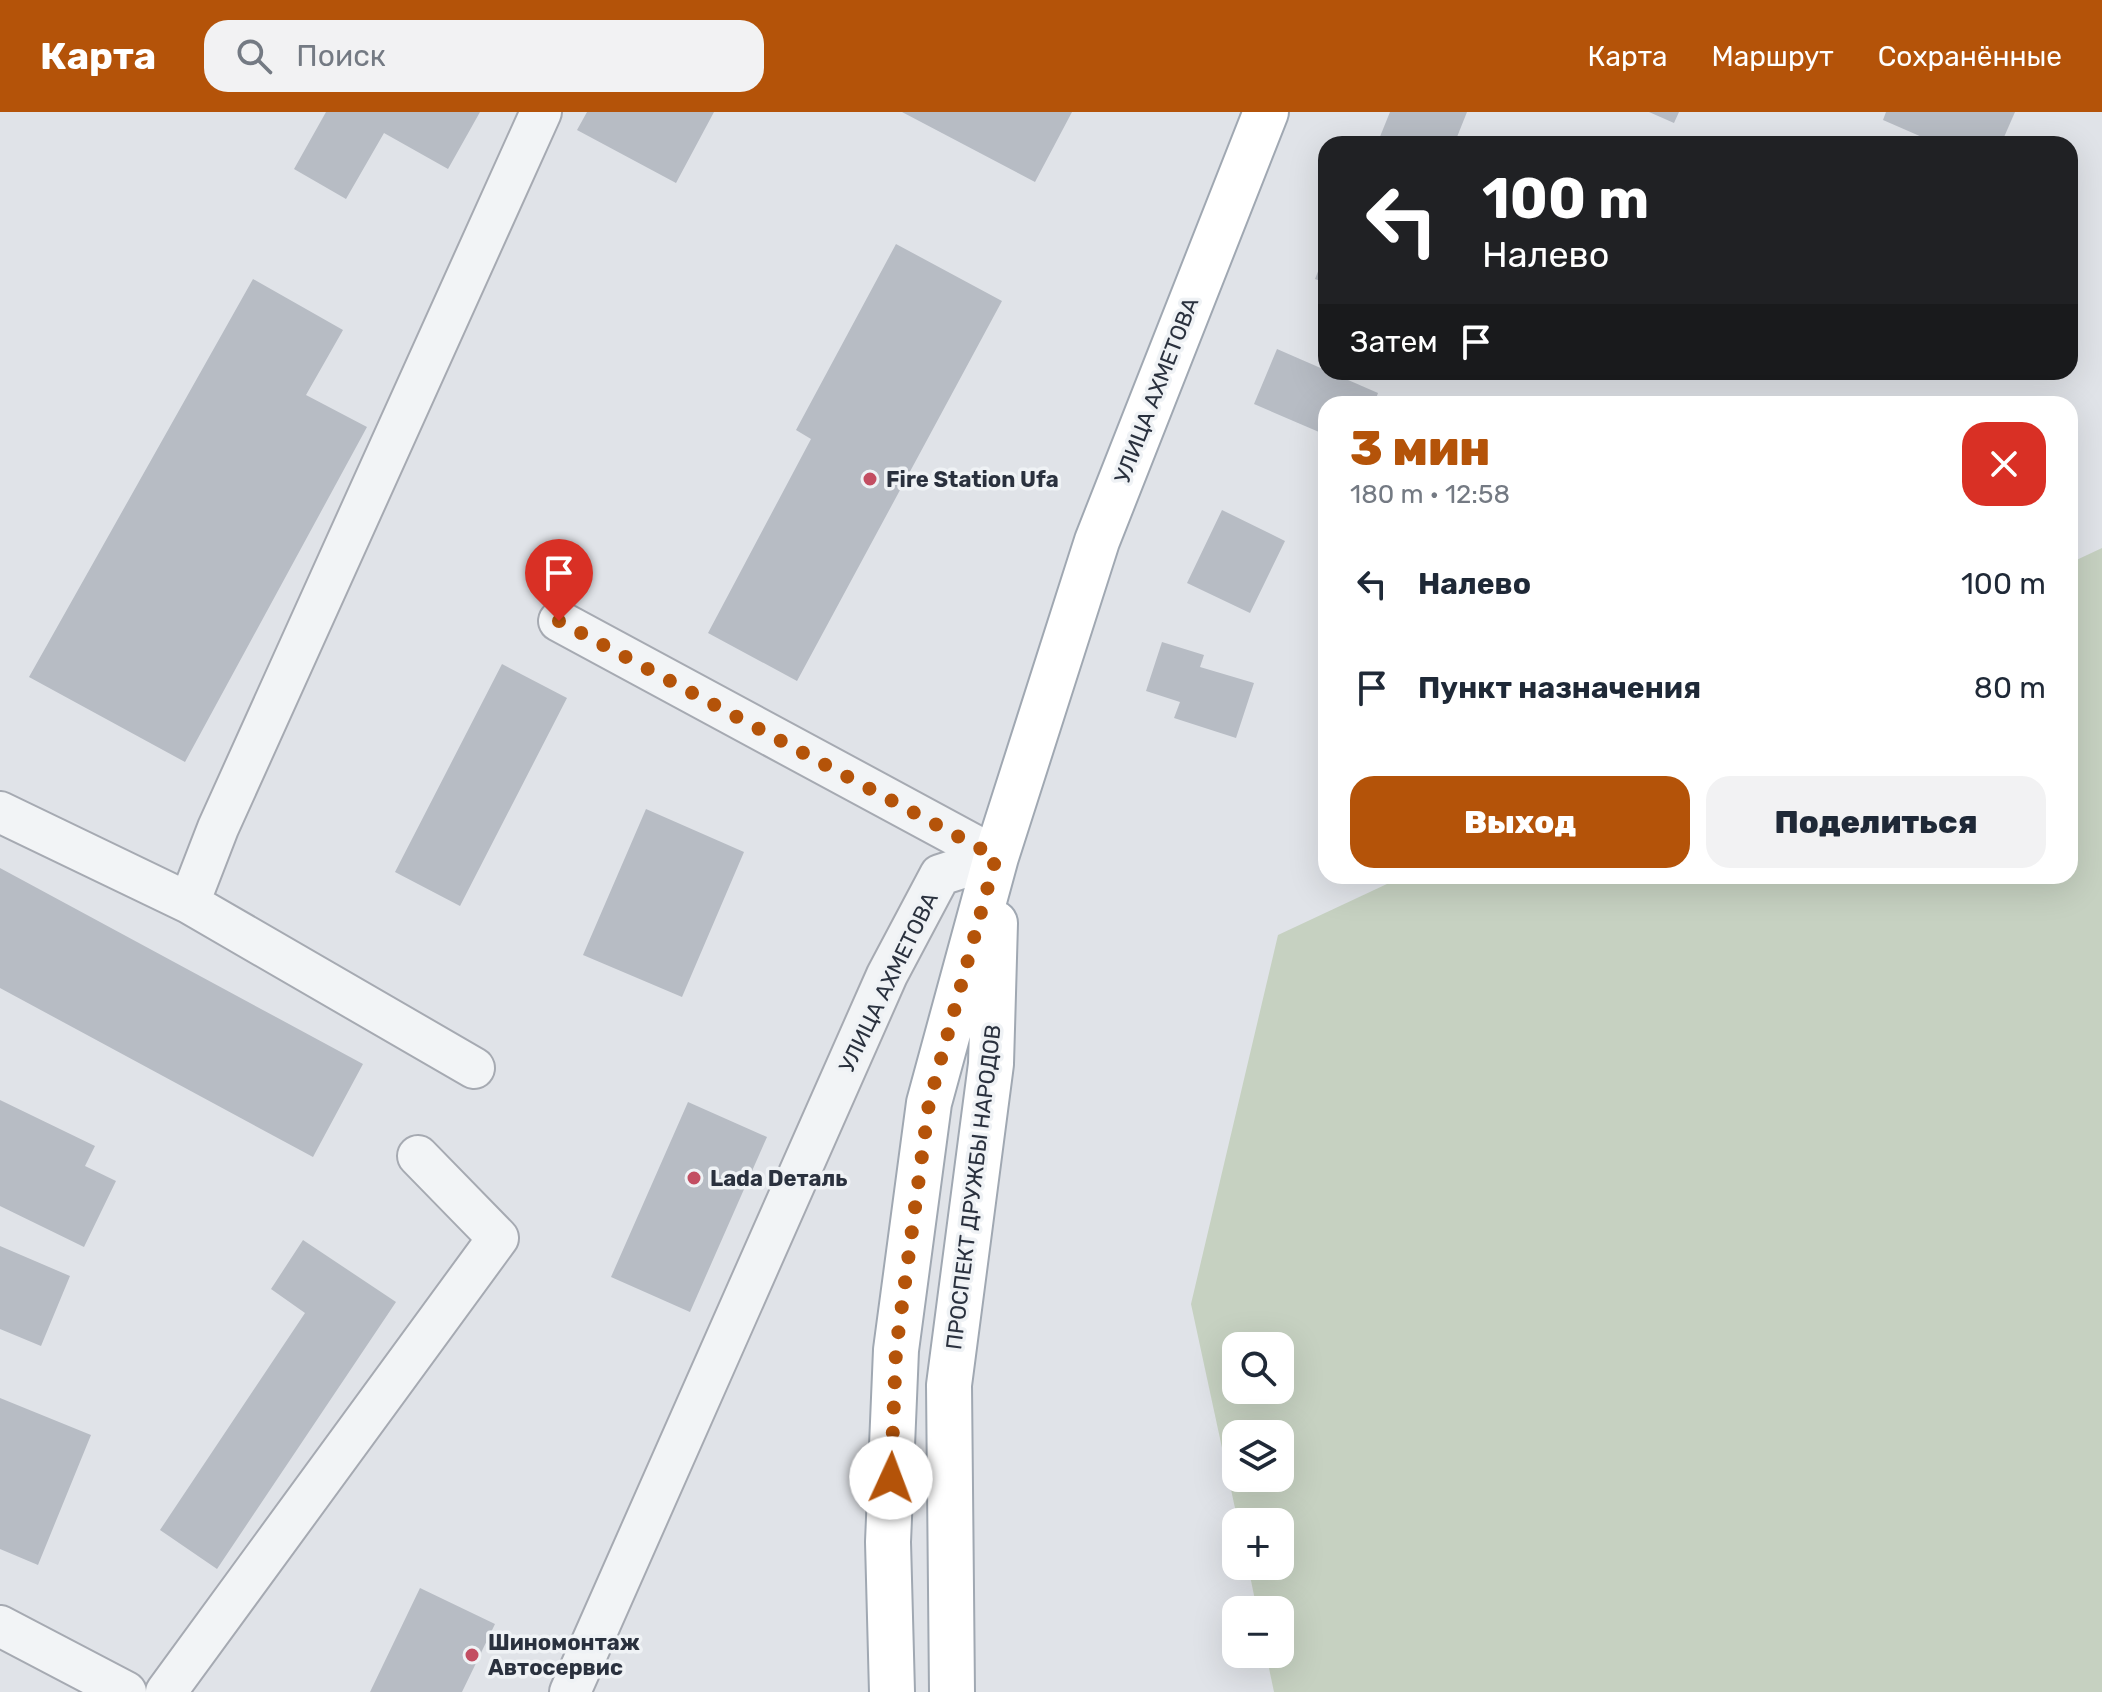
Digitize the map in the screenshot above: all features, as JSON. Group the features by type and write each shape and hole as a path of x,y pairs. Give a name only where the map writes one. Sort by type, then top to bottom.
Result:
{"main road":[{"name":"УЛИЦА АХМЕТОВА","path":"996,857 1097,541 1266,112"},
{"name":"ПРОСПЕКТ ДРУЖБЫ НАРОДОВ","path":"892,1692 888,1542 896,1350 929,1103 996,857"},
{"name":"ПРОСПЕКТ ДРУЖБЫ НАРОДОВ","path":"952,1692 949,1385 991,1064 996,857"}],"street":[{"path":"189,903 230,799 541,112"},
{"path":"559,621 996,857"},
{"path":"0,812 189,903 474,1068"},
{"name":"УЛИЦА АХМЕТОВА","path":"570,1692 887,975 940,875 996,857"},
{"path":"166,1692 498,1238 418,1156"},
{"path":"0,1626 126,1692"}],"green space":[{"path":"2102,548 2102,1692 1274,1692 1269,1668 1294,1668 1294,1596 1254,1596 1251,1580 1294,1580 1294,1508 1235,1508 1232,1492 1294,1492 1294,1420 1222,1420 1222,1448 1191,1304 1278,935 1387,884 2078,884 2078,559"}],"building":[{"path":"326,112 480,112 448,169 384,133 346,199 294,169"},
{"path":"587,112 714,112 676,183 577,130"},
{"path":"902,112 1072,112 1035,182"},
{"path":"1390,112 1467,112 1457,136 1380,136"},
{"path":"1649,112 1679,112 1674,123"},
{"path":"1886,112 2015,112 2004,136 1920,136 1883,120"},
{"path":"896,244 1002,301 797,681 708,633 811,439 796,430"},
{"path":"253,279 343,330 306,395 367,427 185,762 29,677"},
{"path":"1277,349 1318,367 1318,380 1348,380 1378,393 1377,396 1318,396 1318,432 1254,404"},
{"path":"1222,510 1285,541 1250,613 1187,583"},
{"path":"1162,642 1204,655 1200,667 1254,683 1236,738 1174,718 1180,702 1146,691"},
{"path":"502,664 567,698 460,906 395,872"},
{"path":"646,809 744,852 682,997 583,955"},
{"path":"0,868 363,1064 313,1157 0,988"},
{"path":"0,1100 95,1146 85,1166 116,1181 84,1247 0,1206"},
{"path":"688,1102 767,1137 690,1312 611,1277"},
{"path":"303,1240 396,1302 217,1569 160,1530 305,1313 271,1289"},
{"path":"0,1246 70,1276 41,1346 0,1329"},
{"path":"0,1398 91,1435 38,1565 0,1549"},
{"path":"420,1588 495,1624 462,1692 370,1692"}],"place":[{"name":"Fire Station Ufa","path":"870,479"},
{"name":"Lada Dеталь","path":"694,1178"},
{"name":"Шиномонтаж Автосервис","path":"472,1655"}],"route":[{"path":"559,621 996,857 929,1103 896,1350 891,1478"}]}
